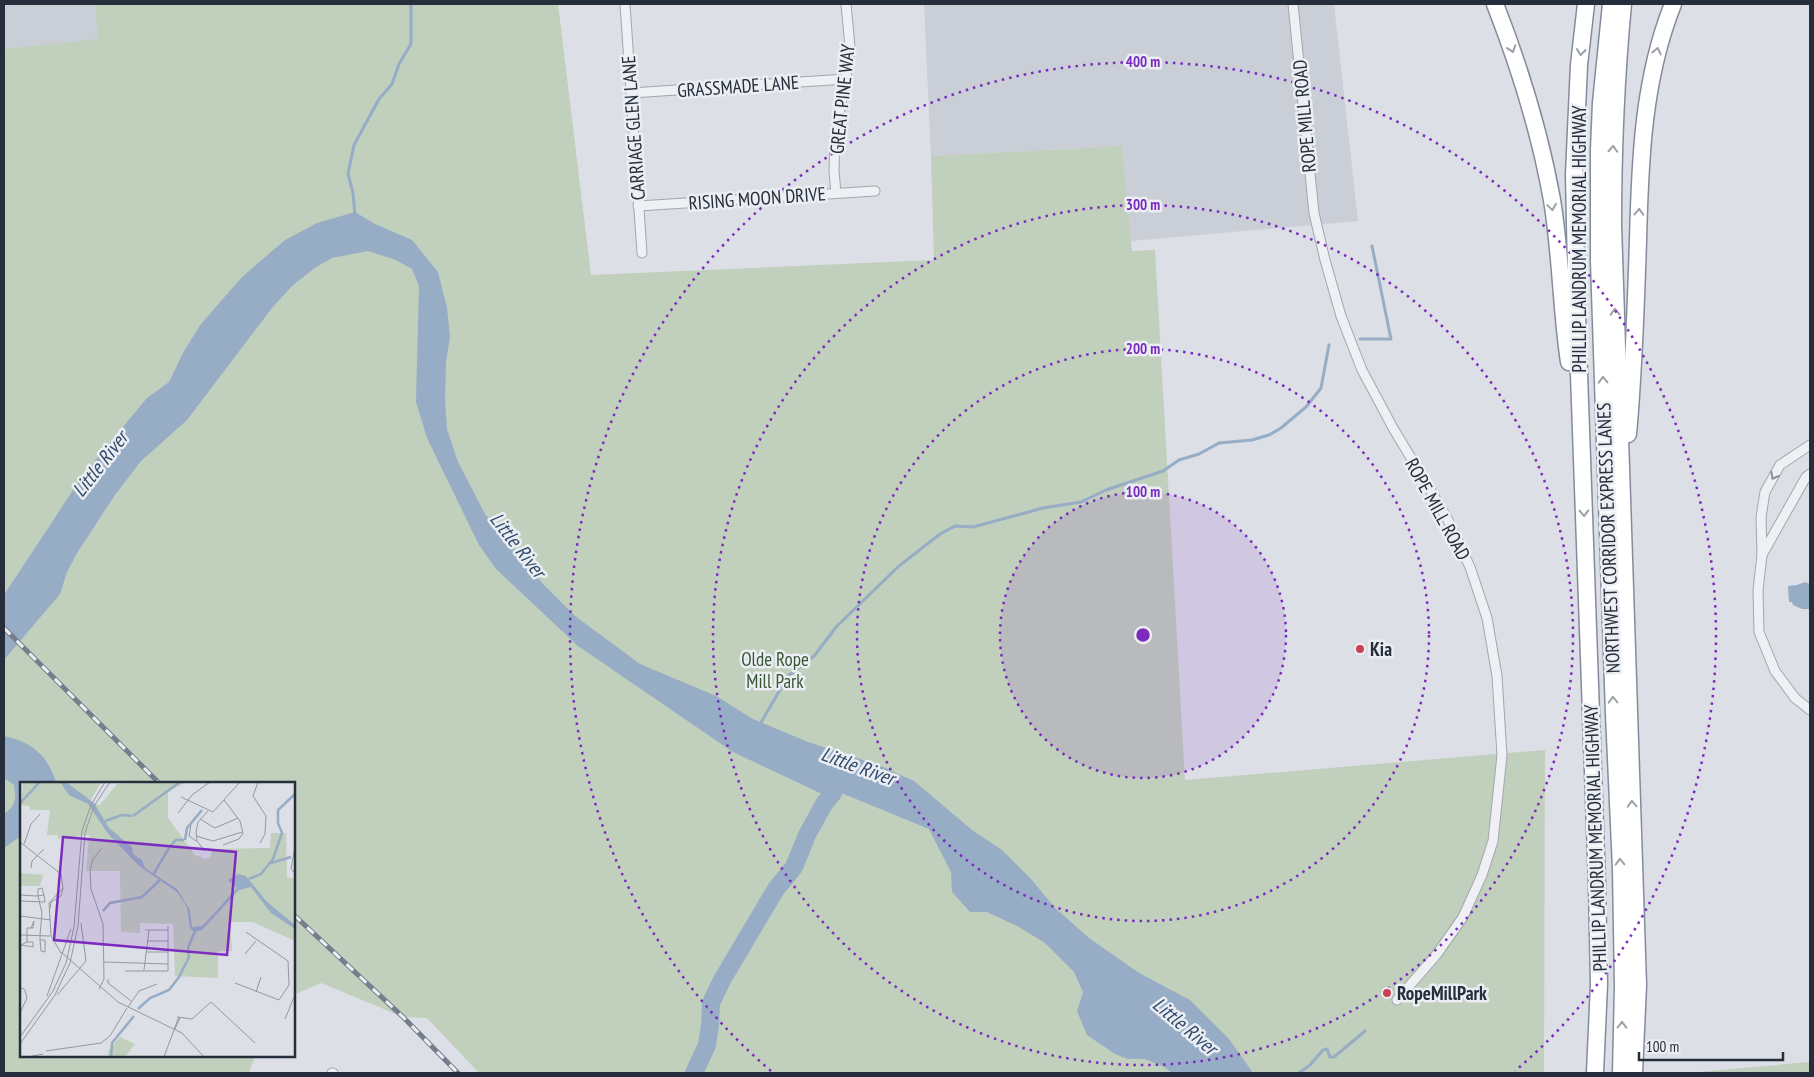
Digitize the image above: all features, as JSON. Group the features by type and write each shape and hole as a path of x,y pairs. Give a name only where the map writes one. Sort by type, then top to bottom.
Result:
{"highway":[{"path":"1496,4 1513,50 1534,120 1552,202 1582,464"},
{"name":"PHILLIP LANDRUM MEMORIAL HIGHWAY","path":"1586,4 1579,65 1574,174 1577,317 1597,884 1598,984 1595,1073"},
{"name":"NORTHWEST CORRIDOR EXPRESS LANES","path":"1611,4 1601,103 1599,242 1607,529 1621,869 1623,987 1621,1073"},
{"name":"PHILLIP LANDRUM MEMORIAL HIGHWAY","path":"1623,4 1618,55 1613,156 1613,205 1638,985 1634,1073"},
{"path":"1622,500 1632,384 1640,191 1646,109 1660,41 1673,4"}],"street":[{"name":"CARRIAGE GLEN LANE","path":"624,4 642,253"},
{"name":"GREAT PINE WAY","path":"836,193 834,171 835,137 850,47 846,4"},
{"name":"ROPE MILL ROAD","path":"1293,4 1314,212 1325,260 1342,316 1367,378 1393,428 1447,518 1470,567 1487,618 1497,676 1502,755 1493,841 1482,875 1463,917 1437,954 1397,1000"},
{"name":"GRASSMADE LANE","path":"631,93 846,79"},
{"name":"RISING MOON DRIVE","path":"638,206 875,191"},
{"path":"1810,445 1780,465 1765,492 1761,517 1762,555 1758,590 1759,632 1775,671 1796,698 1810,710"},
{"path":"1762,555 1806,477 1810,474"}],"shaded area":[{"path":"4,4 95,4 109,148 4,158"},
{"path":"924,4 1334,4 1358,221 1131,241 1122,146 931,156"}],"green space":[{"name":"Olde Rope Mill Park","path":"95,4 558,4 591,275 934,260 931,156 1122,146 1132,251 1155,250 1185,780 1545,750 1544,1073 479,1073 427,1018 403,1017 321,983 295,995 295,782 20,782 20,1057 255,1057 249,1073 4,1073 4,49 98,39"},
{"path":"1810,1062 1810,1073 1687,1073"}],"water":[{"name":"Little River","path":"355,212 375,224 412,240 438,272 447,308 450,337 446,361 445,401 447,429 458,462 485,514 543,584 575,616 640,664 716,696 753,719 808,742 881,766 914,781 972,830 1002,850 1031,879 1055,908 1089,938 1139,973 1190,1000 1229,1039 1253,1073 1172,1073 1164,1067 1145,1059 1128,1059 1115,1054 1087,1035 1077,1011 1083,992 1074,972 1045,943 1019,927 987,912 970,912 952,892 951,872 929,829 839,792 822,794 733,752 578,646 496,569 479,545 427,438 416,402 419,286 412,269 396,260 368,251 332,258 316,267 293,285 272,308 187,420 141,461 115,495 77,553 67,572 60,594 4,660 4,595 83,475 147,398 169,382 184,351 201,324 242,277 285,240 317,223"},
{"path":"1805,582 1810,584 1810,609 1802,609 1789,602 1788,586"},
{"path":"4,736 22,742 37,751 48,764 56,782 20,782 20,837 4,848 4,814 13,805 15,794 14,785 4,778"}],"waterway":[{"path":"355,216 353,193 348,174 354,145 379,99 392,84 399,64 411,44 411,4"},
{"path":"1360,339 1391,339 1372,246"},
{"path":"759,726 788,676 814,656 837,626 899,566 940,534 955,526 973,527 1043,508 1081,502 1106,490 1163,471 1179,460 1199,454 1219,443 1252,440 1269,435 1281,428 1306,407 1321,388 1329,345"},
{"name":"Little River","path":"694,1073 707,1045 711,1003 722,980 776,889 794,867 807,835 824,804 833,793 841,773"},
{"path":"1299,1073 1310,1065 1323,1050 1327,1049 1330,1057 1334,1057 1365,1031"}],"railway":[{"path":"4,628 158,782"},
{"path":"295,916 403,1017 458,1073"}],"place":[{"name":"Kia","path":"1360,649"},
{"name":"RopeMillPark","path":"1387,993"}]}
